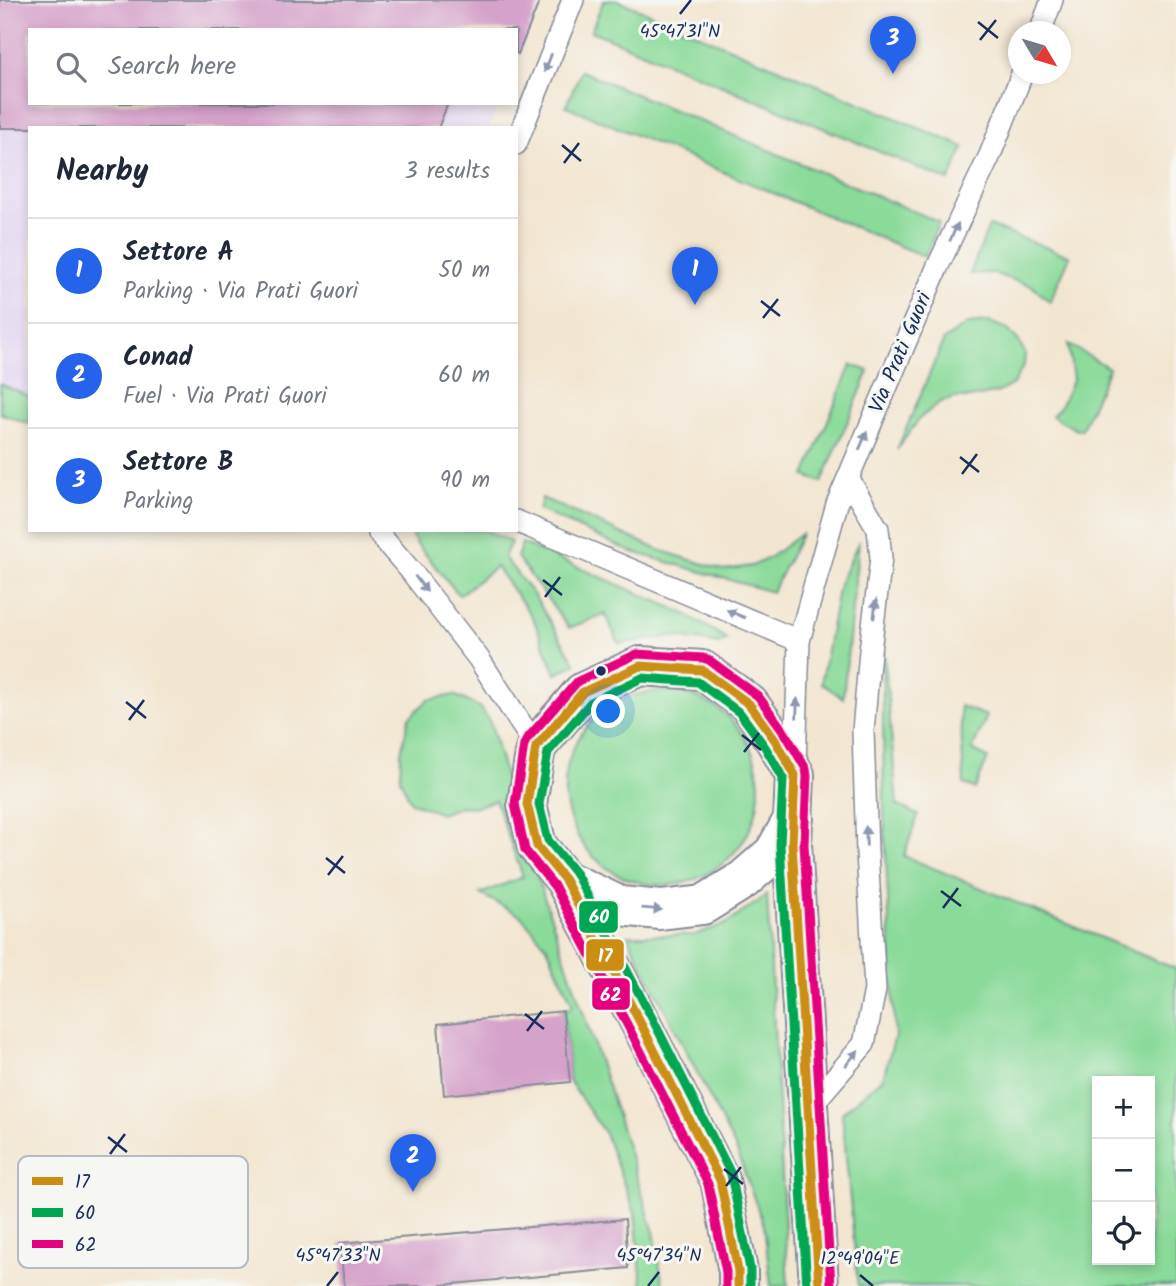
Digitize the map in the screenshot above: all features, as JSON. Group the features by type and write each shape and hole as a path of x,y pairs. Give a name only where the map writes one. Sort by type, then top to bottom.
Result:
{"street":[{"path":"536,747 583,692 640,666 702,670 750,704 795,775"},
{"name":"Via Prati Guori","path":"536,747 527,804 537,846 565,880 720,1180 738,1286"},
{"name":"Via Prati Guori","path":"795,775 792,844 819,1286"},
{"name":"Via Prati Guori","path":"565,880 620,906 660,910 703,905 743,880 774,853 793,818"}],"lane":[{"path":"518,139 573,0"},
{"path":"1044,21 1052,0"},
{"name":"Via Prati Guori","path":"795,775 799,640 837,504 1019,84"},
{"path":"808,1110 864,1044 875,990 863,731 881,558 878,529 848,478"},
{"path":"518,522 799,640"},
{"path":"378,532 479,659 536,747"}],"shaded area":[{"path":"0,0 542,0 518,57 518,28 28,28 28,105 498,105 490,126 28,126 28,396 0,384"}],"green space":[{"path":"604,0 617,0 964,147 949,181 591,31"},
{"path":"581,71 939,222 925,257 566,106"},
{"path":"989,226 1070,256 1050,302 1032,286 992,273 970,274"},
{"path":"989,322 1006,328 1018,340 1025,353 1024,365 1013,384 999,392 940,402 919,419 897,450 944,340 968,324"},
{"path":"1068,344 1109,368 1082,429 1077,430 1052,416 1060,407 1073,379"},
{"path":"851,365 869,371 822,482 805,476"},
{"path":"0,384 28,396 28,423 0,413"},
{"path":"542,498 659,550 723,570 752,566 769,558 802,533 772,592 629,551 539,510"},
{"path":"410,532 489,532 511,542 504,557 533,594 576,664 556,674 533,618 496,567 459,595"},
{"path":"859,541 843,698 821,683 839,584"},
{"path":"522,543 684,613 727,639 719,644 672,636 619,644 605,614 569,628 517,557"},
{"path":"882,626 897,805 918,815 904,856 1176,969 1176,1286 858,1286 842,1113 883,1078 895,1036 884,818"},
{"path":"662,691 699,699 716,707 730,720 743,734 751,751 759,788 751,825 743,842 730,856 716,869 699,877 662,885 625,877 608,869 594,856 581,842 573,825 565,788 573,751 581,734 594,720 608,707 625,699"},
{"path":"454,695 480,707 491,724 513,805 612,1098 654,1232 663,1286 642,1286 635,1213 605,1134 570,1082 563,1012 573,1005 547,947 520,915 480,894 523,877 495,800 476,807 461,806 441,814 411,802 400,779 401,752 409,718 428,700"},
{"path":"960,706 987,716 972,750 988,758 975,789 964,784"},
{"path":"767,895 788,1286 771,1286 764,1226 736,1149 627,935 694,935 726,924"}],"building":[{"path":"0,0 540,0 518,54 518,28 28,28 28,105 447,105 439,126 0,128"},
{"path":"563,1011 570,1082 444,1095 438,1024"},
{"path":"625,1219 628,1268 431,1286 344,1286 340,1243"}],"transit line":[{"name":"62","path":"726,1286 726,1272 708,1184 555,887 525,850 515,804 527,739 578,681 637,654 709,660 758,696 785,733 806,769 804,844 831,1285"},
{"name":"17","path":"738,1286 738,1271 720,1180 565,880 537,846 527,804 536,747 583,692 640,666 702,670 749,704 775,740 795,775 792,844 819,1286"},
{"name":"60","path":"750,1286 750,1269 731,1174 576,874 548,840 539,804 548,752 591,702 642,678 698,682 740,713 783,778 780,845 807,1286"}],"place":[{"name":"Settore B","path":"893,74"},
{"name":"Settore A","path":"695,305"},
{"name":"Conad","path":"413,1192"}]}
